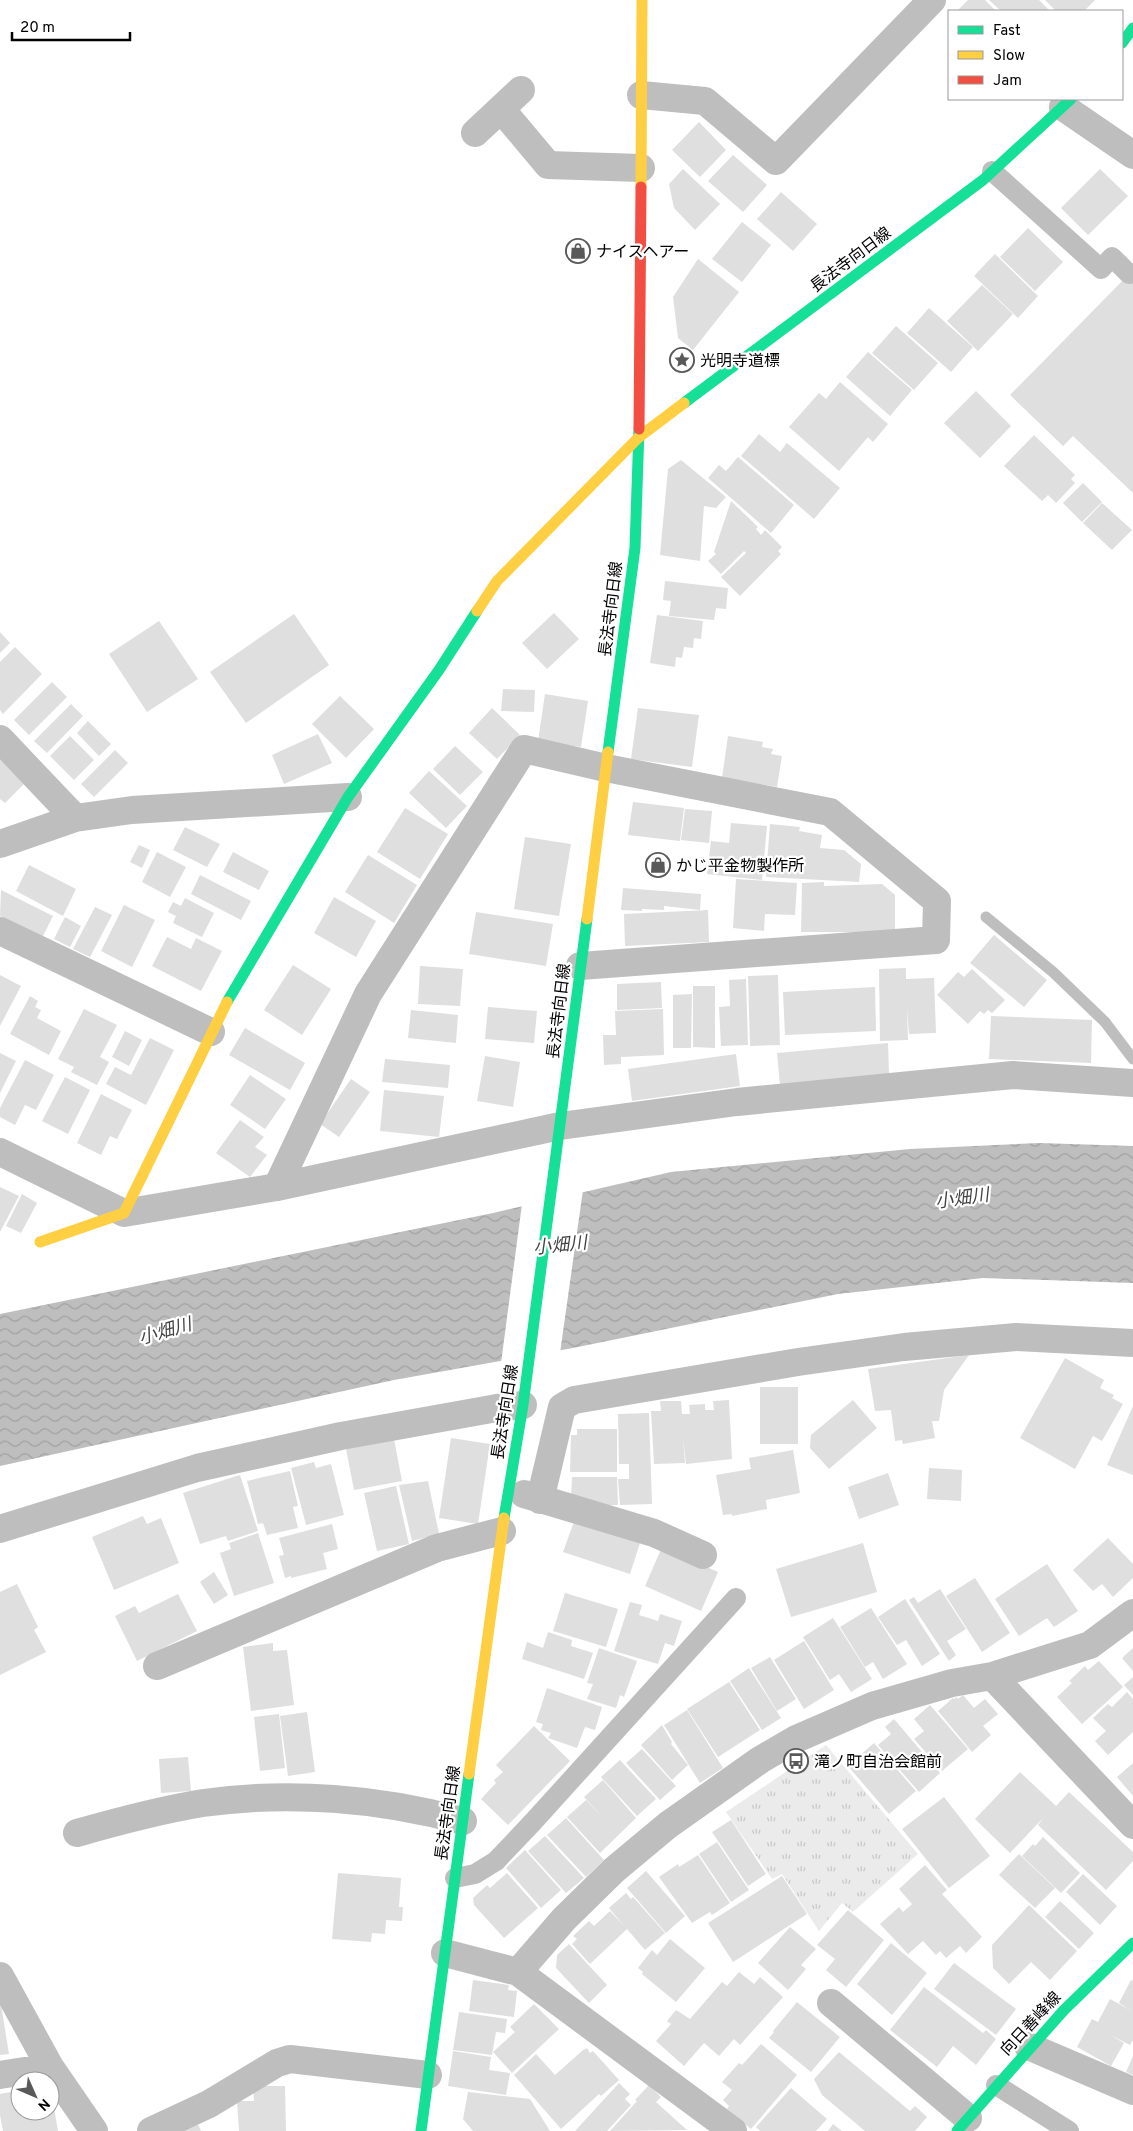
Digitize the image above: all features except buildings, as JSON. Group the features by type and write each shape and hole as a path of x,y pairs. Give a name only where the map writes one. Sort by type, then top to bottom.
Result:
{"main road":[{"path":"40,1242 124,1213 211,1032 348,797 439,670 497,581 639,437 642,0"},
{"path":"1123,42 1133,28"},
{"name":"長法寺向日線","path":"421,2131 502,1531 523,1405 635,548 639,437 992,171 1067,103"},
{"name":"向日善峰線","path":"963,2124 1028,2046 1105,1967 1133,1943"}],"street":[{"path":"641,95 706,101 776,161 932,0"},
{"path":"475,133 521,90"},
{"path":"1067,103 1133,155"},
{"path":"501,109 548,164 641,168"},
{"path":"0,739 75,818"},
{"path":"277,1187 368,994 524,749 606,768 830,812 937,901 936,940 580,966"},
{"path":"0,844 75,818 132,810 348,797"},
{"path":"0,930 211,1032"},
{"path":"0,1152 124,1213 277,1187 560,1126 737,1102 1013,1074 1133,1083"},
{"path":"540,1500 562,1407 574,1400 798,1362 904,1347 1016,1337 1133,1343"},
{"path":"0,1529 196,1468 341,1436 523,1405"},
{"path":"509,1489 540,1500 654,1532 703,1555"},
{"path":"157,1666 437,1548 502,1531"},
{"path":"518,1972 564,1920 614,1870 668,1825 760,1760 818,1729 872,1706 952,1682 992,1676 1090,1645 1133,1613"},
{"path":"992,1676 1133,1825"},
{"path":"77,1833 138,1816 179,1808 236,1800 270,1798 369,1802 418,1810 463,1821"},
{"path":"445,1953 518,1972 733,2131"},
{"path":"0,1976 50,2067 94,2131"},
{"path":"831,2003 963,2124"},
{"path":"1028,2046 1133,2091"},
{"path":"150,2131 209,2104 277,2063 290,2059 428,2075"},
{"path":"0,2075 50,2067"}],"lane":[{"path":"992,171 1101,269 1112,257 1129,274"},
{"path":"455,1878 475,1874 496,1861 532,1824 736,1598"},
{"path":"996,2085 1069,2131"}],"green space":[{"path":"826,1745 918,1854 853,1912 842,1903 819,1931 782,1874 772,1879 726,1812"}],"water":[{"name":"小畑川","path":"1039,1143 1133,1146 1133,1283 983,1278 838,1294 573,1348 394,1380 0,1466 0,1314 493,1213 671,1172 910,1149"}],"pier":[{"path":"583,1190 560,1353 501,1363 522,1204"}],"waterway":[{"path":"986,917 1053,972 1105,1022 1133,1059"}],"traffic: fast":[{"path":"1123,42 1133,28"},
{"path":"684,403 983,180 1070,100"},
{"path":"608,752 635,548 639,429"},
{"path":"227,1002 348,797 439,670 477,611"},
{"path":"504,1518 523,1405 587,919"},
{"path":"421,2131 469,1774"},
{"path":"957,2131 1064,2010 1133,1943"}],"traffic: slow":[{"path":"641,187 642,0"},
{"path":"477,611 497,581 639,437 684,403"},
{"path":"587,919 608,752"},
{"path":"40,1242 124,1213 227,1002"},
{"path":"469,1774 504,1518"}],"traffic: jam":[{"path":"639,429 641,187"}],"place":[{"name":"ナイスヘアー","path":"578,251"},
{"name":"光明寺道標","path":"682,360"},
{"name":"かじ平金物製作所","path":"658,865"},
{"name":"滝ノ町自治会館前","path":"796,1761"}]}
